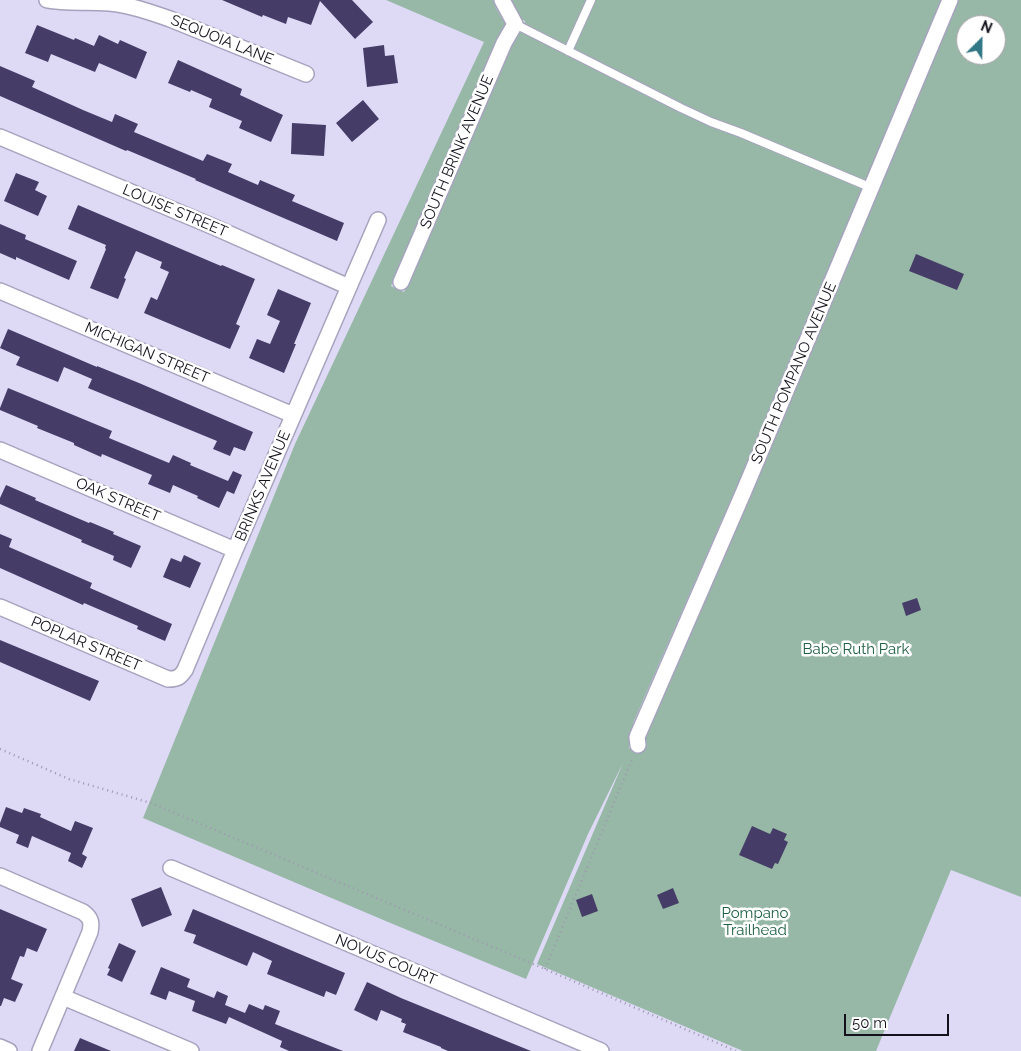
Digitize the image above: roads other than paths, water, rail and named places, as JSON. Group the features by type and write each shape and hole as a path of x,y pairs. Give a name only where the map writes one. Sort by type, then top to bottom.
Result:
{"street":[{"name":"SEQUOIA LANE","path":"47,0 69,3 108,3 147,11 306,74"},
{"path":"502,0 515,24"},
{"name":"SOUTH POMPANO AVENUE","path":"638,744 637,737 744,492 950,0"},
{"name":"SOUTH BRINK AVENUE","path":"401,282 504,44 515,24"},
{"name":"LOUISE STREET","path":"0,137 349,286"},
{"path":"349,286 378,220"},
{"name":"BRINKS AVENUE","path":"173,679 177,679 186,670 235,550 349,286"},
{"name":"MICHIGAN STREET","path":"0,291 293,415"},
{"name":"OAK STREET","path":"0,450 235,550"},
{"name":"POPLAR STREET","path":"0,607 168,679 173,679"},
{"name":"NOVUS COURT","path":"171,868 601,1051"},
{"path":"0,876 83,912 89,916 92,924 40,1051"},
{"path":"63,997 191,1051"},
{"path":"0,1047 9,1051"}],"lane":[{"path":"568,51 591,0"},
{"path":"515,24 711,122 872,188"}],"park label":[{"name":"Babe Ruth Park","path":"856,649"},
{"name":"Pompano Trailhead","path":"755,922"}]}
